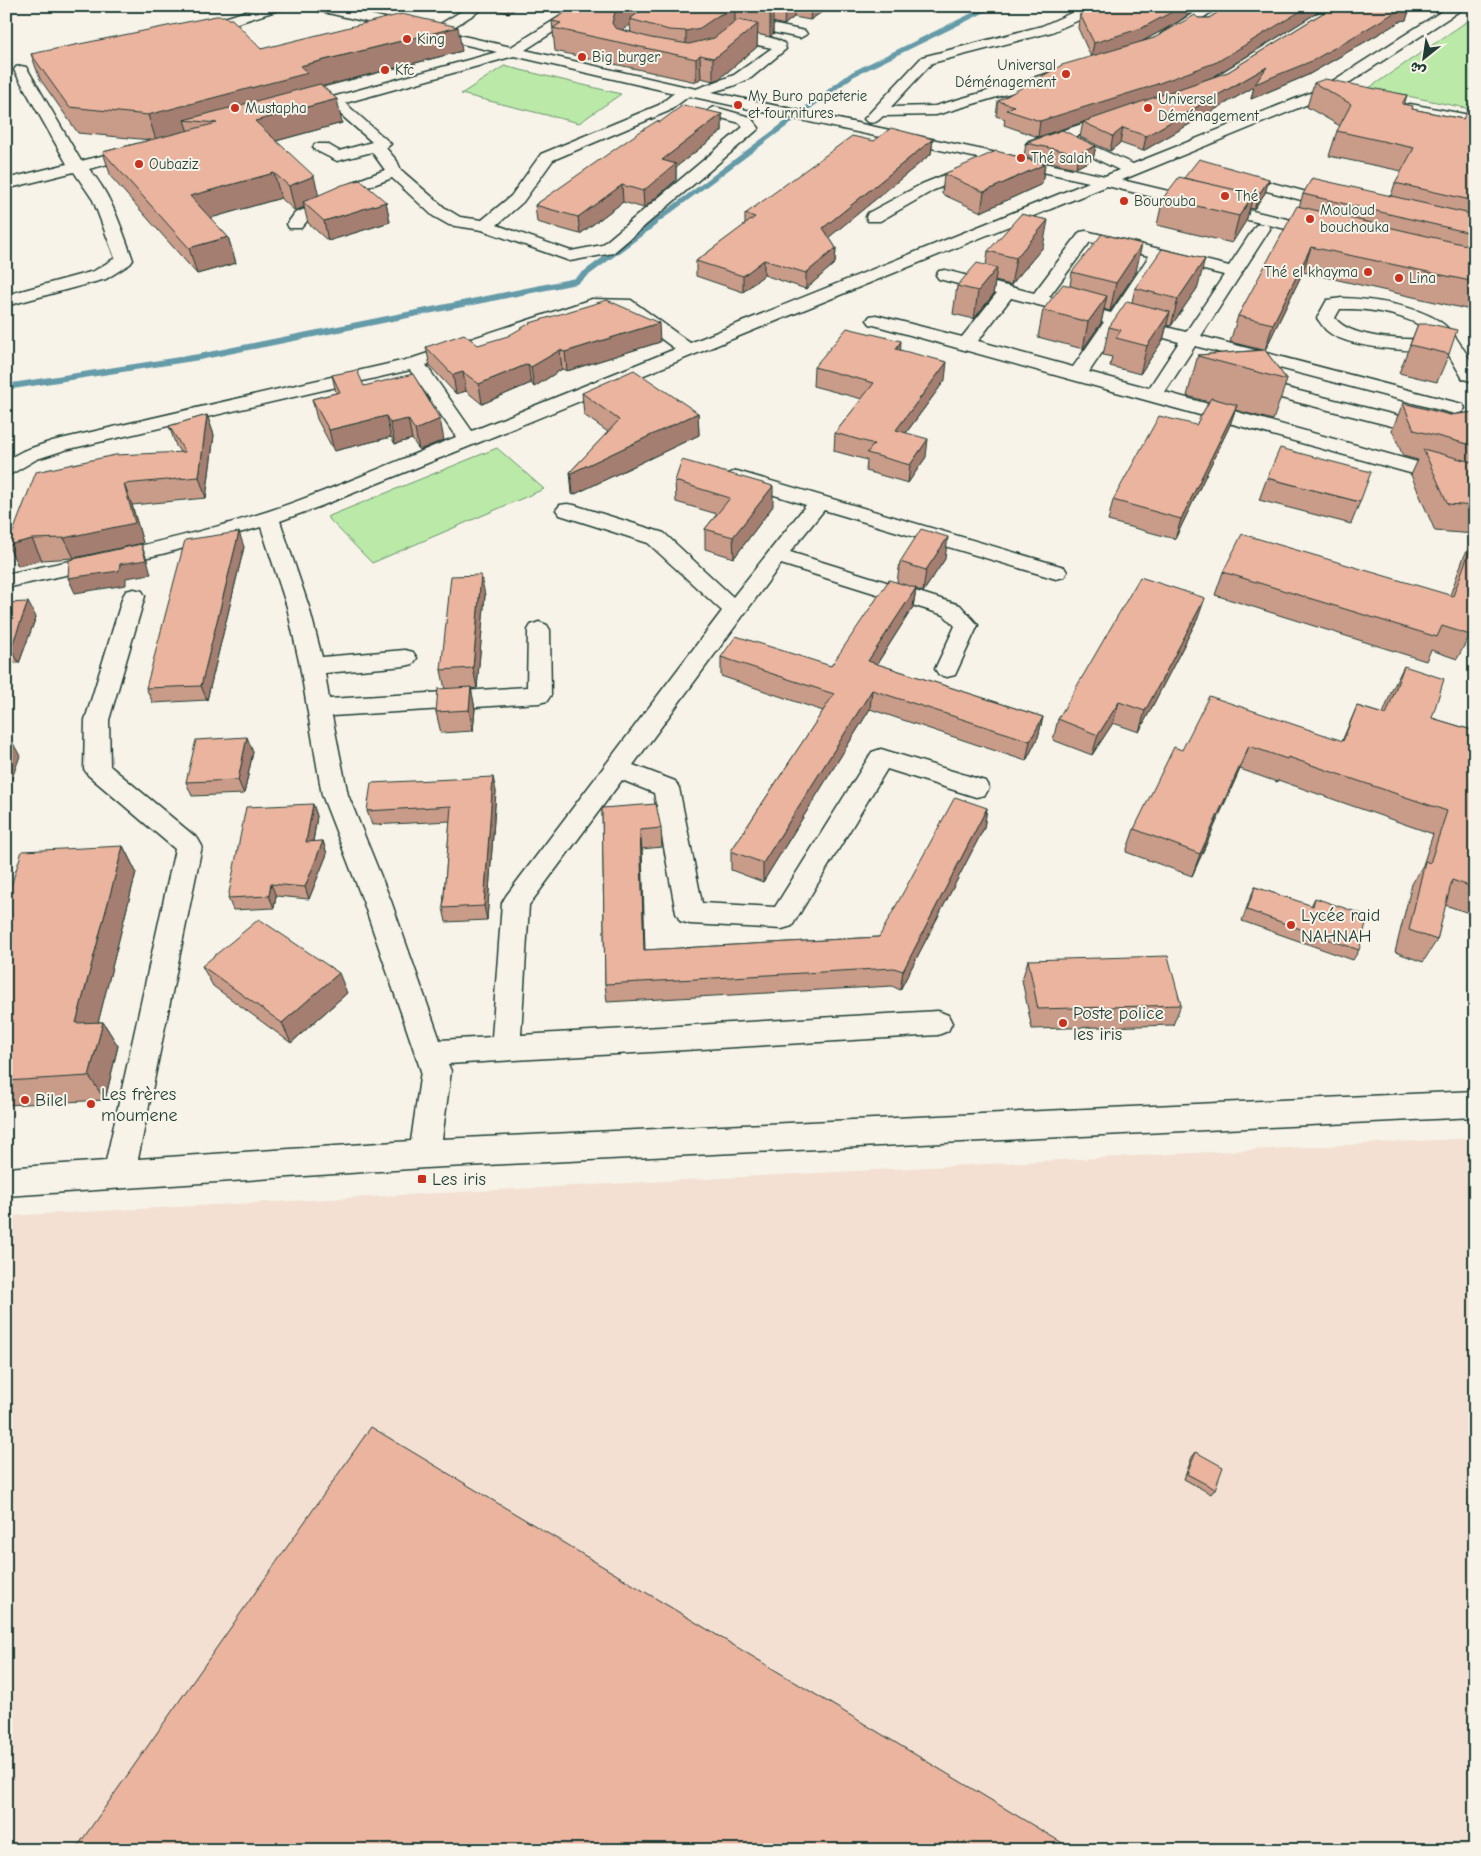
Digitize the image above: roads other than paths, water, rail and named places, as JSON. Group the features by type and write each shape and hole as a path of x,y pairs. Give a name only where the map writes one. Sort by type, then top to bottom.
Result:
{"street":[{"path":"182,36 276,6"},
{"path":"315,6 644,82 930,143 1088,187 1336,241"},
{"path":"435,33 480,6"},
{"path":"568,6 496,48 287,107 334,101 512,52 587,6"},
{"path":"857,128 879,112 927,60 1047,29 1099,6"},
{"path":"1213,6 1184,26 1159,47 1228,11"},
{"path":"6,581 180,543 269,519 1324,92 1460,6"},
{"path":"1416,17 1434,22"},
{"path":"744,22 800,34"},
{"path":"485,226 517,199 547,157 664,108 672,101 692,92 709,86 726,84 740,78 779,49 779,46 742,36 728,40 714,50"},
{"path":"6,301 100,274 124,260 110,219 90,179 74,162 14,72 40,66"},
{"path":"644,82 660,70"},
{"path":"879,112 936,110 1082,73 956,119"},
{"path":"1324,92 1343,95"},
{"path":"334,101 383,144 376,146 341,168"},
{"path":"376,146 391,164 394,172 439,212 456,220 485,226 570,256 607,249 751,128 745,120 672,101"},
{"path":"1400,106 1475,121"},
{"path":"874,217 942,180 1061,136 1130,114"},
{"path":"857,128 874,136 1107,181 1269,225"},
{"path":"930,143 942,130"},
{"path":"1061,136 1132,170"},
{"path":"6,184 143,137"},
{"path":"321,147 341,168 362,184"},
{"path":"6,173 154,148"},
{"path":"1173,153 1197,163"},
{"path":"1213,170 1248,182 1353,208"},
{"path":"295,224 301,217 341,200 362,184 394,172"},
{"path":"1154,395 1234,272 1269,225 1297,195"},
{"path":"1038,299 1086,236 1234,272"},
{"path":"1079,373 1159,254"},
{"path":"945,275 1455,408"},
{"path":"966,344 1008,291"},
{"path":"1236,351 1247,371 1261,385 1276,391 1419,428 1436,428 1449,423 1472,375 1441,332 1424,320 1357,303 1333,304 1326,318 1333,327 1342,333 1375,341 1451,346"},
{"path":"6,469 30,455 59,445 415,362 592,304 625,304 688,351"},
{"path":"876,320 1079,373 1475,484"},
{"path":"415,362 468,440"},
{"path":"716,471 1056,572"},
{"path":"506,1048 516,903 776,556 819,502"},
{"path":"567,510 656,538 735,611"},
{"path":"269,519 298,607 312,666 335,795 377,901 436,1072 425,1154"},
{"path":"776,556 952,610 967,625 947,669"},
{"path":"119,1175 189,846 97,769 97,720 134,596"},
{"path":"318,708 539,695 539,630"},
{"path":"312,666 404,658"},
{"path":"616,768 666,788 690,913 782,918 881,758 976,788"},
{"path":"430,1053 938,1023"},
{"path":"6,1182 425,1154 1475,1104"}],"waterway":[{"path":"652,224 853,74 992,6"},
{"path":"6,387 199,357 576,281 654,223"}],"place":[{"name":"King","path":"407,39"},
{"name":"Big burger","path":"582,57"},
{"name":"Kfc","path":"385,70"},
{"name":"Universal Déménagement","path":"1066,74"},
{"name":"My Buro papeterie et fournitures","path":"738,105"},
{"name":"Mustapha","path":"235,108"},
{"name":"Universel Déménagement","path":"1148,108"},
{"name":"Thé salah","path":"1021,158"},
{"name":"Oubaziz","path":"139,164"},
{"name":"Thé","path":"1225,196"},
{"name":"Bourouba","path":"1124,201"},
{"name":"Mouloud bouchouka","path":"1310,219"},
{"name":"Thé el khayma","path":"1368,272"},
{"name":"Lina","path":"1399,278"},
{"name":"Lycée raid NAHNAH","path":"1291,925"},
{"name":"Poste police les iris","path":"1063,1023"},
{"name":"Bilel","path":"25,1100"},
{"name":"Les frères moumene","path":"91,1104"},
{"name":"Les iris","path":"422,1179"}]}
